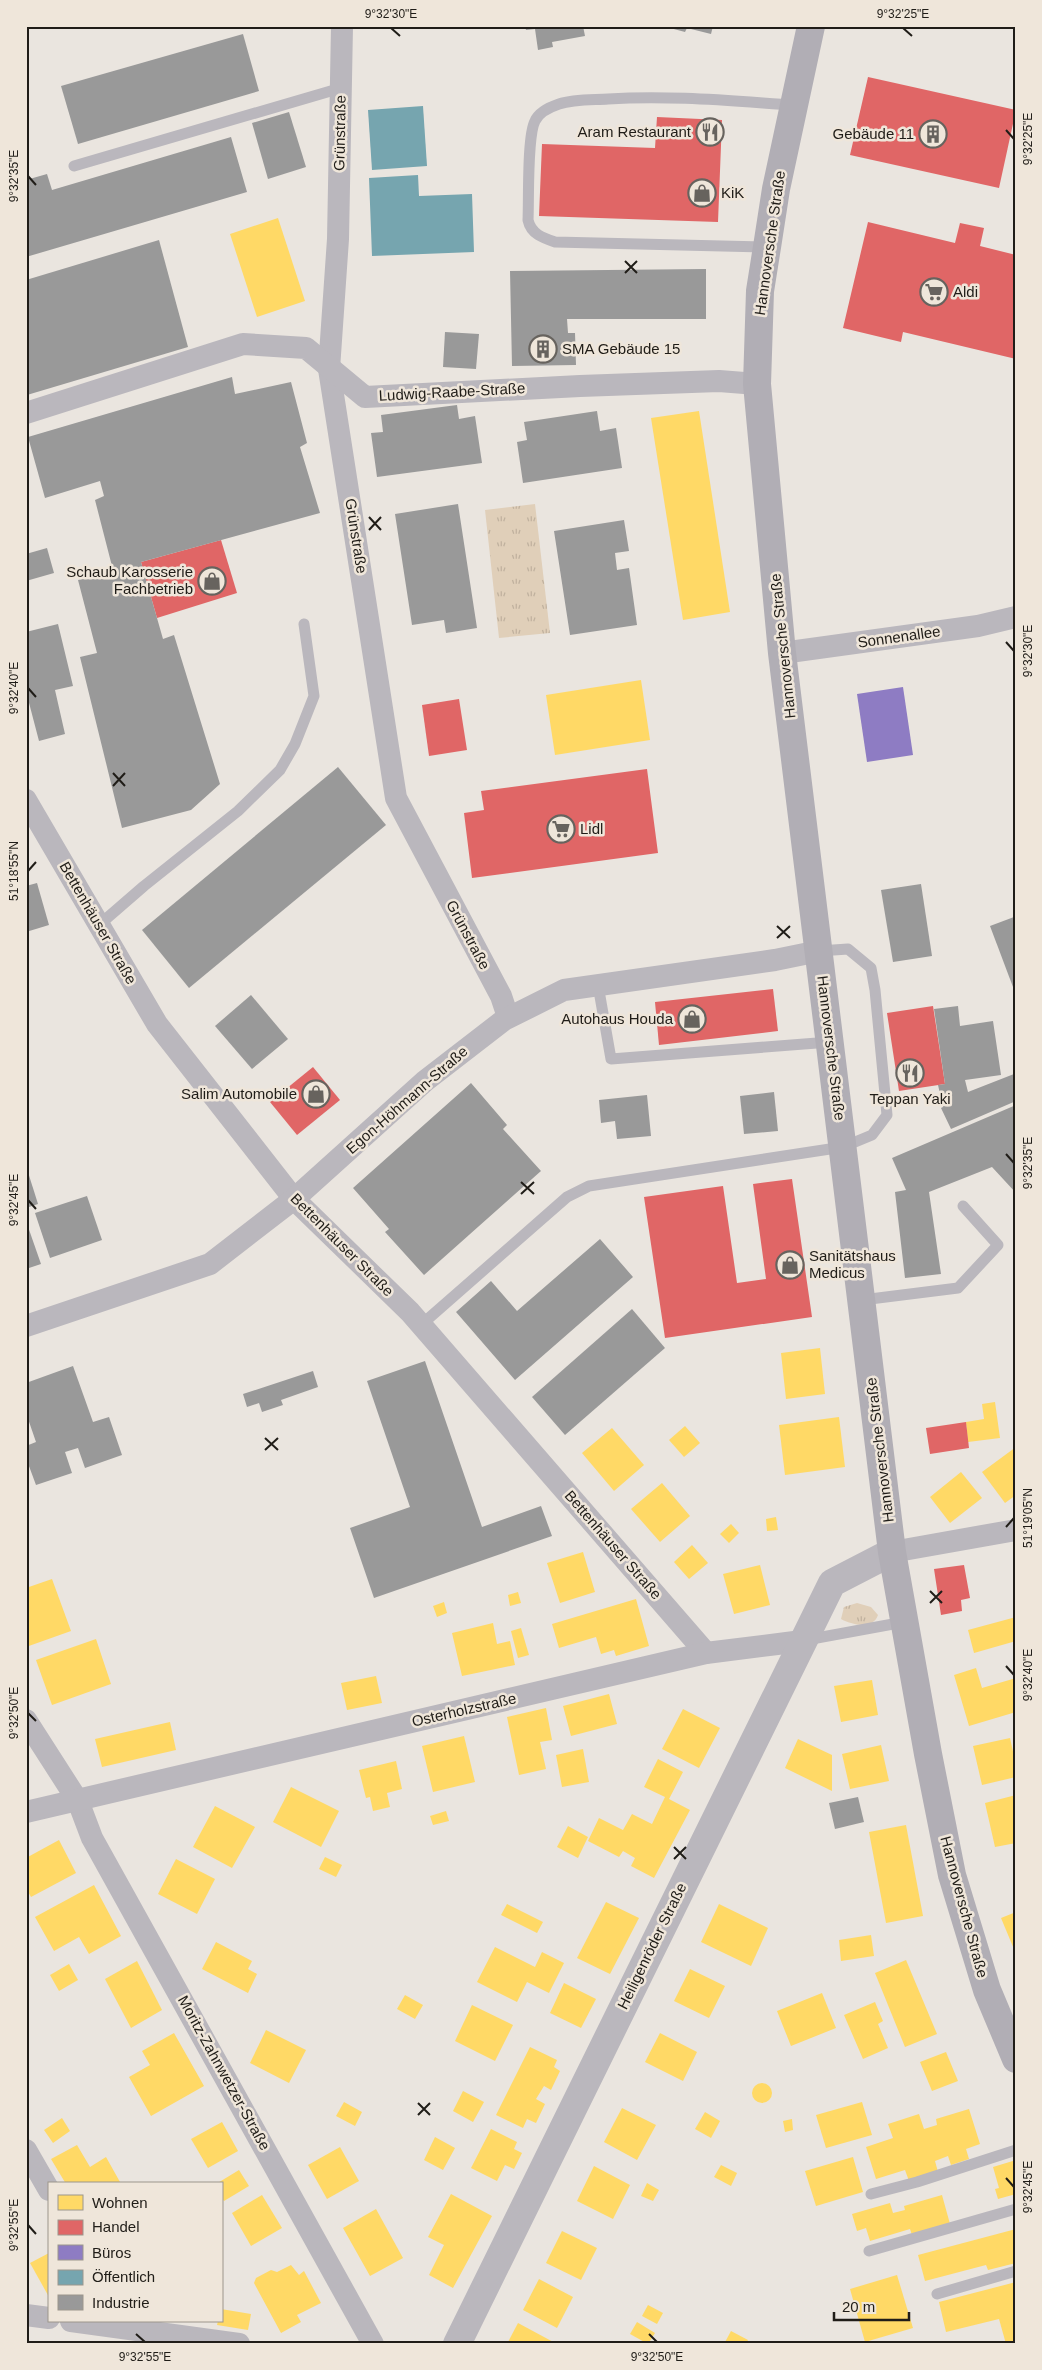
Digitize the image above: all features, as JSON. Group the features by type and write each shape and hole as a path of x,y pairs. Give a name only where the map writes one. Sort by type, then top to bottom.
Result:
{"main road":[{"name":"Hannoversche Straße","path":"811,26 776,189 760,291 757,384 782,653 892,1552 952,1875 987,1990 1016,2059"}],"street":[{"name":"Grünstraße","path":"342,26 338,240 329,369 396,798 501,996 508,1017"},
{"name":"Ludwig-Raabe-Straße","path":"26,413 243,344 306,348 365,397 719,381 757,384"},
{"name":"Sonnenallee","path":"782,653 978,626 1016,617"},
{"name":"Bettenhäuser Straße","path":"26,800 157,1024 294,1199 421,1324 706,1653"},
{"name":"Egon-Höhmann-Straße","path":"26,1326 210,1264 294,1199 425,1081 508,1017 564,990 775,960 819,951"},
{"path":"892,1552 1016,1530"},
{"name":"Heiligenröder Straße","path":"456,2344 832,1583 892,1552"},
{"name":"Osterholzstraße","path":"26,1812 706,1653 802,1641"},
{"name":"Moritz-Zahnwetzer-Straße","path":"26,1720 78,1801 92,1838 373,2344"},
{"path":"26,2150 48,2188"},
{"path":"26,2315 48,2318"},
{"path":"84,2322 124,2325 239,2344"}],"lane":[{"path":"74,166 341,88"},
{"path":"766,247 555,242 543,238 533,231 528,220 532,136 535,121 545,110 559,104 580,101 664,98 794,105"},
{"path":"99,925 144,886 238,811 280,770 295,744 314,696 304,624"},
{"path":"421,1324 567,1197 589,1186 843,1147 872,1134 887,1115 875,990 871,968 848,949 819,951"},
{"path":"598,985 611,1059 830,1042"},
{"path":"862,1300 958,1288 998,1246 963,1206"},
{"name":"Osterholzstraße","path":"802,1641 904,1622"},
{"path":"871,2194 917,2182 1016,2150"},
{"path":"869,2250 1016,2209"},
{"path":"937,2294 1016,2271"}],"green space":[{"path":"535,504 550,633 499,638 485,510"},
{"path":"857,1603 871,1607 878,1615 872,1623 862,1625 841,1619 844,1607"}],"building: Wohnen":[{"path":"278,218 305,301 257,317 230,234"},
{"path":"699,411 730,612 683,620 651,418"},
{"path":"641,680 650,740 555,755 546,695"},
{"path":"820,1348 825,1394 786,1399 781,1353"},
{"path":"995,1402 1000,1438 968,1442 966,1422 984,1419 982,1404"},
{"path":"839,1417 845,1467 785,1475 779,1425"},
{"path":"685,1426 700,1443 684,1457 669,1440"},
{"path":"612,1428 644,1465 614,1491 582,1453"},
{"path":"1016,1447 1016,1495 1005,1503 982,1472"},
{"path":"961,1472 982,1498 950,1523 930,1497"},
{"path":"662,1483 690,1516 660,1542 631,1509"},
{"path":"776,1517 778,1530 767,1531 766,1519"},
{"path":"731,1524 739,1533 729,1543 720,1534"},
{"path":"692,1545 708,1563 689,1579 674,1562"},
{"path":"583,1552 595,1592 560,1603 547,1563"},
{"path":"760,1565 770,1605 734,1614 723,1574"},
{"path":"52,1579 71,1631 26,1647 26,1588"},
{"path":"518,1592 521,1603 510,1606 508,1595"},
{"path":"636,1599 649,1646 616,1656 614,1650 601,1654 596,1637 559,1648 552,1624"},
{"path":"444,1602 447,1613 437,1617 433,1606"},
{"path":"1016,1617 1016,1641 974,1653 968,1630"},
{"path":"493,1623 497,1644 510,1641 515,1665 462,1676 452,1633"},
{"path":"521,1628 529,1655 518,1658 511,1631"},
{"path":"96,1639 111,1684 52,1705 36,1660"},
{"path":"976,1668 982,1688 1016,1678 1016,1712 969,1726 954,1675"},
{"path":"376,1676 382,1703 347,1710 341,1683"},
{"path":"872,1680 878,1715 841,1722 834,1686"},
{"path":"609,1694 617,1724 571,1736 563,1706"},
{"path":"546,1708 552,1740 540,1742 546,1769 519,1775 507,1717"},
{"path":"683,1709 720,1728 699,1768 662,1749"},
{"path":"170,1722 176,1750 102,1767 95,1739"},
{"path":"464,1736 475,1782 433,1792 422,1746"},
{"path":"1010,1738 1016,1765 1016,1777 982,1785 973,1746"},
{"path":"798,1739 832,1755 832,1791 785,1768"},
{"path":"881,1745 889,1781 850,1789 842,1754"},
{"path":"583,1749 589,1782 562,1787 556,1755"},
{"path":"658,1759 683,1772 669,1799 690,1810 654,1878 631,1866 635,1858 623,1851 619,1857 588,1841 599,1818 623,1830 632,1814 652,1824 665,1797 644,1787"},
{"path":"396,1761 402,1789 387,1793 390,1807 373,1811 370,1797 366,1798 359,1770"},
{"path":"291,1787 339,1811 321,1847 273,1822"},
{"path":"1016,1795 1016,1843 995,1847 985,1803"},
{"path":"215,1806 255,1827 232,1868 193,1847"},
{"path":"446,1811 449,1821 433,1825 430,1816"},
{"path":"906,1825 923,1916 886,1923 869,1832"},
{"path":"568,1826 588,1837 578,1858 557,1847"},
{"path":"59,1840 76,1873 31,1897 26,1888 26,1858"},
{"path":"325,1857 342,1865 336,1877 319,1869"},
{"path":"176,1859 215,1879 197,1914 158,1894"},
{"path":"94,1885 121,1936 89,1954 79,1937 54,1951 35,1917"},
{"path":"606,1902 639,1918 610,1974 577,1958"},
{"path":"507,1904 543,1922 537,1933 501,1915"},
{"path":"719,1904 768,1928 751,1966 701,1942"},
{"path":"1016,1912 1016,1954 1001,1918"},
{"path":"871,1935 874,1956 841,1961 839,1940"},
{"path":"216,1942 252,1961 248,1969 257,1974 248,1993 202,1969"},
{"path":"495,1947 535,1967 542,1952 564,1963 549,1993 527,1982 517,2002 477,1982"},
{"path":"906,1960 937,2034 905,2047 875,1973"},
{"path":"137,1961 162,2010 131,2028 105,1979"},
{"path":"69,1964 78,1980 59,1991 50,1975"},
{"path":"690,1969 725,1986 709,2018 674,2001"},
{"path":"564,1983 596,1999 581,2028 550,2013"},
{"path":"822,1993 836,2028 791,2046 777,2011"},
{"path":"405,1995 423,2005 415,2019 397,2009"},
{"path":"875,2002 883,2021 878,2024 888,2048 863,2059 844,2015"},
{"path":"472,2005 513,2025 495,2061 455,2041"},
{"path":"266,2030 306,2050 289,2083 250,2063"},
{"path":"174,2033 204,2086 151,2116 129,2077 150,2065 142,2051"},
{"path":"660,2033 697,2052 683,2081 645,2062"},
{"path":"530,2047 557,2060 554,2067 560,2071 551,2090 544,2086 536,2099 545,2104 536,2123 527,2119 523,2128 496,2115"},
{"path":"946,2052 958,2081 932,2091 920,2062"},
{"path":"762,2083 769,2086 772,2093 769,2100 762,2103 755,2100 752,2093 755,2086"},
{"path":"463,2091 484,2102 473,2122 453,2111"},
{"path":"344,2102 362,2112 355,2126 336,2116"},
{"path":"862,2102 872,2135 826,2148 816,2115"},
{"path":"622,2108 656,2125 637,2160 604,2142"},
{"path":"969,2109 980,2144 966,2149 969,2159 951,2165 948,2156 935,2161 938,2172 909,2181 905,2170 876,2179 866,2147 893,2138 888,2124 919,2114 924,2129 937,2125 936,2119"},
{"path":"705,2112 720,2121 711,2138 695,2129"},
{"path":"62,2118 70,2131 53,2143 44,2130"},
{"path":"792,2119 793,2130 785,2132 783,2121"},
{"path":"222,2122 238,2151 208,2168 191,2139"},
{"path":"491,2129 517,2142 514,2149 522,2153 514,2169 505,2165 497,2181 471,2168"},
{"path":"435,2137 455,2148 443,2170 424,2160"},
{"path":"77,2145 90,2167 106,2157 120,2182 65,2182 51,2159"},
{"path":"340,2147 359,2181 327,2199 308,2165"},
{"path":"853,2157 863,2192 816,2206 805,2171"},
{"path":"1016,2160 1016,2194 998,2199 995,2189 999,2188 993,2167"},
{"path":"721,2165 737,2173 731,2186 714,2177"},
{"path":"594,2166 630,2185 613,2219 577,2201"},
{"path":"239,2170 249,2186 224,2201 222,2198 222,2182 219,2182"},
{"path":"647,2183 659,2190 653,2201 641,2196"},
{"path":"451,2194 492,2216 453,2288 429,2275 444,2245 428,2237"},
{"path":"262,2195 282,2228 251,2246 232,2213"},
{"path":"942,2195 950,2224 912,2235 910,2229 870,2241 866,2228 857,2231 852,2214 890,2203 893,2213 905,2210 904,2206"},
{"path":"376,2209 403,2258 370,2276 343,2228"},
{"path":"1016,2229 1016,2263 988,2270 986,2265 925,2281 918,2255"},
{"path":"562,2231 597,2248 581,2280 546,2263"},
{"path":"48,2254 48,2295 30,2263"},
{"path":"291,2265 299,2275 304,2271 321,2303 297,2315 301,2322 281,2333 254,2283 256,2278 271,2270 277,2272"},
{"path":"897,2275 913,2328 865,2342 850,2289"},
{"path":"539,2279 573,2297 557,2328 523,2310"},
{"path":"1016,2282 1016,2344 1006,2344 999,2319 946,2332 939,2302"},
{"path":"648,2305 663,2313 657,2324 642,2316"},
{"path":"222,2309 251,2314 248,2330 217,2325 218,2322 222,2322"},
{"path":"637,2322 655,2333 648,2344 630,2334"},
{"path":"518,2323 557,2344 507,2344"},
{"path":"731,2331 748,2340 746,2344 724,2344"}],"building: Handel":[{"name":"Gebäude 11","path":"868,77 1016,110 999,188 850,155"},
{"path":"657,117 722,120 718,222 539,216 542,144 655,148"},
{"name":"Aldi","path":"868,222 955,243 960,223 984,228 980,246 1016,255 1016,359 903,332 901,342 843,328"},
{"path":"221,540 237,593 157,618 141,562"},
{"path":"459,699 467,750 429,756 422,705"},
{"name":"Lidl","path":"647,769 658,853 472,878 464,813 484,810 481,791"},
{"path":"773,989 778,1031 659,1045 655,1002"},
{"path":"933,1006 945,1084 899,1091 887,1013"},
{"path":"313,1067 340,1100 297,1135 270,1102"},
{"path":"792,1179 812,1317 665,1338 644,1197 723,1186 737,1283 766,1279 753,1184"},
{"path":"966,1422 969,1448 930,1454 926,1428"},
{"path":"964,1565 970,1598 961,1600 962,1611 941,1615 934,1569"}],"building: Büros":[{"path":"903,687 913,755 867,762 857,694"}],"building: Öffentlich":[{"path":"423,106 427,166 372,170 368,110"},
{"path":"418,175 419,196 472,194 474,252 372,256 369,178"}],"building: Industrie":[{"path":"525,26 583,26 585,36 552,42 553,47 538,50 535,29 526,30"},
{"path":"670,26 713,26 711,34 687,28 685,32 670,28"},
{"path":"243,34 259,91 78,144 61,86"},
{"path":"289,112 306,167 268,179 252,123"},
{"path":"231,137 247,192 26,257 26,180 47,174 52,190"},
{"path":"159,240 188,347 27,395 26,280"},
{"path":"706,269 706,319 567,319 568,333 575,333 576,365 512,366 510,271"},
{"path":"445,332 479,334 476,369 443,367"},
{"path":"232,377 235,394 291,382 307,443 300,447 320,513 141,562 163,639 174,635 220,784 191,810 122,828 80,657 97,653 78,580 113,570 95,500 104,496 100,481 45,498 28,437"},
{"path":"457,405 459,419 475,416 482,463 377,477 371,433 383,432 381,415"},
{"path":"597,411 600,431 616,428 622,468 523,483 517,442 527,440 524,422"},
{"path":"458,504 477,628 446,633 444,620 412,625 395,514"},
{"path":"624,520 629,551 615,553 617,570 629,568 637,625 570,635 554,531"},
{"path":"47,548 54,573 26,581 26,554"},
{"path":"58,624 73,686 55,690 65,734 39,741 28,699 26,700 26,632"},
{"path":"338,767 386,825 189,988 142,930"},
{"path":"37,883 49,925 26,932 26,886"},
{"path":"921,884 932,956 893,962 881,890"},
{"path":"1014,917 1016,919 1016,995 990,926"},
{"path":"251,995 288,1039 252,1069 215,1026"},
{"path":"958,1006 960,1026 993,1021 1001,1075 965,1080 968,1092 1014,1074 1016,1101 951,1129 941,1108 943,1107 938,1085 945,1084 934,1009"},
{"path":"471,1083 507,1125 503,1129 541,1171 424,1275 385,1232 389,1229 353,1188"},
{"path":"774,1092 778,1131 744,1134 740,1096"},
{"path":"647,1095 651,1136 617,1139 615,1121 601,1123 599,1100"},
{"path":"1016,1105 1016,1193 992,1167 929,1192 941,1274 905,1278 895,1192 906,1190 892,1158"},
{"path":"26,1170 38,1204 26,1208"},
{"path":"87,1196 102,1240 50,1258 35,1213"},
{"path":"26,1221 41,1264 26,1269"},
{"path":"600,1239 633,1277 515,1380 456,1312 491,1281 517,1311"},
{"path":"632,1309 665,1348 565,1435 532,1397"},
{"path":"425,1361 482,1527 541,1506 552,1536 374,1598 350,1528 410,1507 367,1381"},
{"path":"73,1366 93,1422 109,1417 122,1455 85,1468 78,1448 65,1452 72,1473 36,1485 26,1458 26,1446 36,1442 26,1413 26,1383"},
{"path":"313,1371 318,1387 281,1400 283,1405 262,1412 259,1403 247,1407 243,1394"},
{"path":"858,1797 864,1822 835,1829 829,1803"}],"place":[{"name":"Aram Restaurant","path":"710,132"},
{"name":"Gebäude 11","path":"933,134"},
{"name":"KiK","path":"702,193"},
{"name":"Aldi","path":"934,292"},
{"name":"SMA Gebäude 15","path":"543,349"},
{"name":"Schaub Karosserie Fachbetrieb","path":"212,581"},
{"name":"Lidl","path":"561,829"},
{"name":"Autohaus Houda","path":"692,1019"},
{"name":"Teppan Yaki","path":"910,1073"},
{"name":"Salim Automobile","path":"316,1094"},
{"name":"Sanitätshaus Medicus","path":"790,1265"}]}
